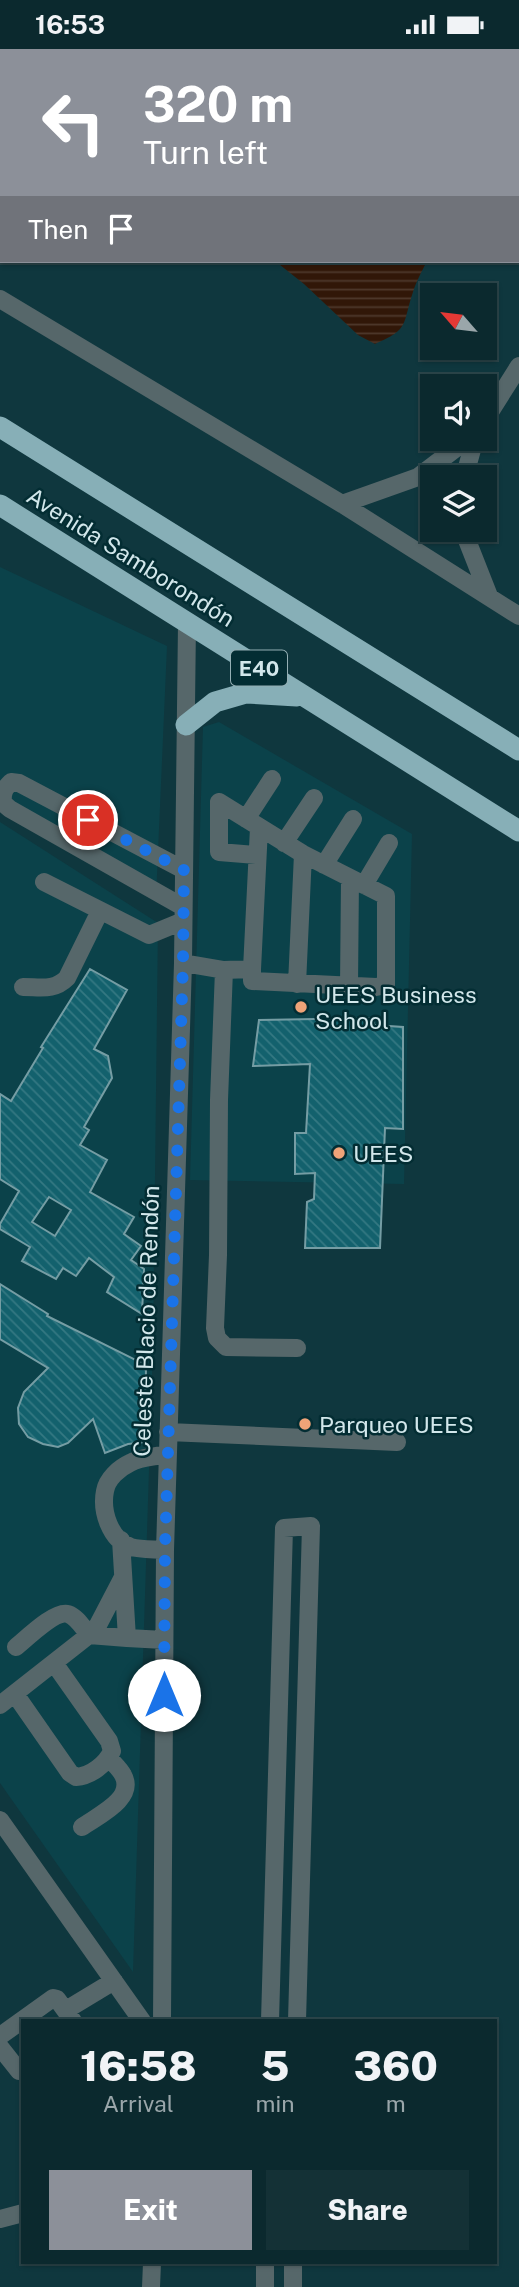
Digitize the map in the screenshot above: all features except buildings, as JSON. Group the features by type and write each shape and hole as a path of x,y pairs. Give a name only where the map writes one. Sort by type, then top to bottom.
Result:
{"highway":[{"name":"Avenida Samborondón","path":"5,431 519,750"},
{"name":"Avenida Samborondón","path":"0,505 519,831"},
{"path":"186,725 215,702 246,693 303,697"}],"street":[{"path":"0,299 342,504 519,615"},
{"path":"497,401 519,366"},
{"path":"342,504 418,477 452,451"},
{"path":"468,542 489,596"},
{"name":"Celeste Blacio de Rendón","path":"162,2019 165,1550 183,963 187,622"},
{"path":"256,855 219,852 219,802 253,823 284,843 303,854 386,897 386,985 349,986 253,981 256,855 253,823 272,779"},
{"path":"44,882 149,935 183,914 10,809 3,803 2,795 4,788 11,782 19,783 184,870"},
{"path":"284,843 314,798"},
{"path":"324,865 353,818"},
{"path":"349,986 357,881 389,843"},
{"path":"297,984 303,854"},
{"path":"23,987 54,988 60,985 67,978 100,911"},
{"path":"183,963 224,970 252,968"},
{"path":"224,970 215,1328 217,1338 226,1347 297,1349"},
{"path":"168,1432 397,1442"},
{"path":"165,1550 131,1547 121,1541 111,1529 105,1513 105,1489 116,1472 132,1461 167,1454"},
{"path":"270,2019 284,1528 310,1526 297,2019"},
{"path":"121,1541 127,1638"},
{"path":"0,1705 89,1635 98,1625 122,1579"},
{"path":"16,1647 61,1613 69,1614 89,1635 164,1640"},
{"path":"280,1658 307,1658"},
{"path":"15,1694 76,1777 83,1777 104,1763 112,1751 109,1741 54,1663"},
{"path":"278,1743 305,1744"},
{"path":"82,1827 121,1799 126,1790 124,1777 109,1758"},
{"path":"0,1820 141,2019"},
{"path":"275,1835 302,1834"},
{"path":"273,1924 300,1925"},
{"path":"22,2019 48,1999 57,1999 69,2016 114,1981"},
{"path":"0,2036 21,2020"},
{"path":"0,2047 21,2071"},
{"path":"0,2219 21,2214"},
{"path":"151,2287 152,2264"},
{"path":"265,2264 265,2287"},
{"path":"293,2264 293,2287"}],"shaded area":[{"path":"278,263 426,263 414,288 400,330 375,344 358,335"},
{"path":"0,567 167,646 156,898 0,798"},
{"name":"UEES Business School","path":"219,722 412,834 404,1184 190,1180 203,727"},
{"path":"0,822 158,923 153,1344 133,1972 0,1783"}],"place":[{"name":"UEES Business School","path":"301,1007"},
{"name":"UEES","path":"339,1153"},
{"name":"Parqueo UEES","path":"305,1424"}],"route":[{"path":"88,820 184,870 165,1550 164,1695"}]}
